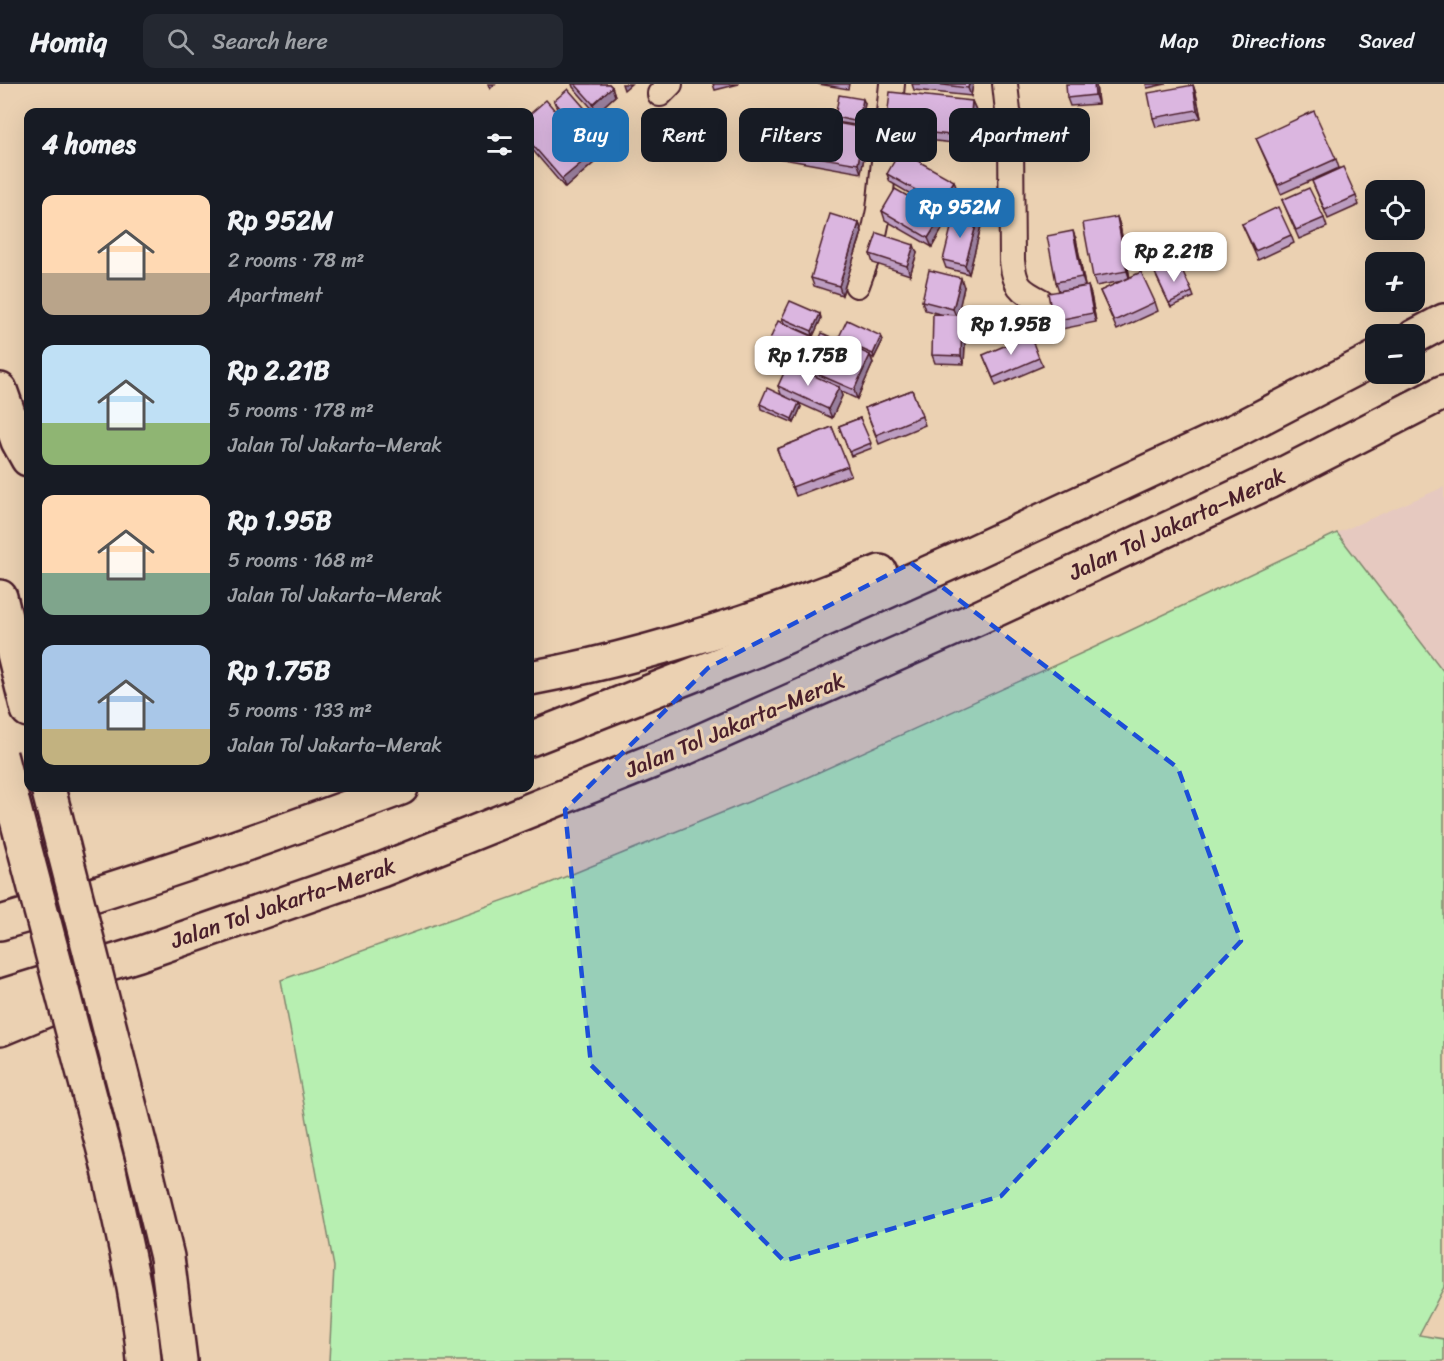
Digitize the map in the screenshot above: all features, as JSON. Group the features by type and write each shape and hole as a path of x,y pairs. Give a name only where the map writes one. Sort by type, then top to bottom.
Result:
{"highway":[{"path":"1425,331 1444,321"},
{"path":"534,737 756,650 957,560 1239,429 1365,364"},
{"path":"0,390 24,452"},
{"name":"Jalan Tol Jakarta–Merak","path":"0,997 139,954 381,870 685,748 969,622 1268,482 1444,392"},
{"path":"534,677 578,669 682,641 775,611 870,576 1239,429"},
{"path":"0,597 24,694"},
{"path":"0,754 108,1165 128,1261 144,1361"},
{"path":"49,792 142,1154 166,1257 180,1361"},
{"path":"0,923 62,905 290,829 390,792"},
{"path":"0,1029 381,870"}],"street":[{"path":"857,285 872,244 879,210 892,84"},
{"path":"1005,84 1011,139 1014,279 1022,292 1041,301"}],"highlighted area":[{"path":"911,563 1178,768 1241,941 1001,1196 784,1261 591,1065 565,810 708,668"}],"shaded area":[{"path":"1444,487 1444,672 1337,533"}],"green space":[{"path":"1337,533 1444,672 1444,1287 1419,1335 1444,1339 1444,1361 329,1361 334,1267 281,980 538,888 797,782 1093,648"}],"building":[{"path":"575,84 609,84 612,87 593,104"},
{"path":"935,84 969,84 968,88"},
{"path":"1066,84 1094,84 1095,95 1067,98"},
{"path":"1193,85 1197,110 1153,118 1148,93"},
{"path":"568,89 585,108 560,108 554,101"},
{"path":"890,92 972,101 971,108 949,108 949,135 937,134 937,108 888,108"},
{"path":"839,95 863,99 861,108 855,108 855,121 843,119 843,108 837,108"},
{"path":"546,100 553,108 552,162 582,162 562,179 534,147 534,110"},
{"path":"1314,111 1336,159 1278,185 1256,138"},
{"path":"843,124 855,126 855,162 858,162 858,164 843,161"},
{"path":"894,162 920,162 954,181 940,204 887,174"},
{"path":"1343,167 1356,196 1325,210 1312,181"},
{"path":"1309,188 1324,218 1296,230 1282,200"},
{"path":"895,189 942,216 928,238 882,211"},
{"path":"1278,207 1291,235 1255,251 1242,224"},
{"path":"955,212 978,218 965,265 943,260"},
{"path":"830,214 859,223 839,286 811,278"},
{"path":"1117,217 1127,271 1093,277 1083,223"},
{"path":"1073,231 1082,277 1056,282 1047,236"},
{"path":"877,233 914,245 907,266 870,254"},
{"path":"1179,263 1192,292 1169,303 1155,273"},
{"path":"929,270 961,278 953,309 922,301"},
{"path":"1141,272 1155,302 1114,321 1100,291"},
{"path":"1088,286 1093,313 1053,321 1048,293"},
{"path":"790,301 820,314 812,331 782,318"},
{"path":"933,314 962,315 961,356 932,355"},
{"path":"847,320 881,336 873,354 838,339"},
{"path":"778,321 812,336 802,358 768,344"},
{"path":"822,333 870,355 854,390 806,369"},
{"path":"1030,335 1039,358 993,378 983,355"},
{"path":"788,364 839,387 828,409 778,386"},
{"path":"767,388 799,403 792,419 760,404"},
{"path":"912,390 922,416 876,435 865,408"},
{"path":"860,418 871,443 849,452 839,426"},
{"path":"832,427 848,466 792,487 777,449"}]}
